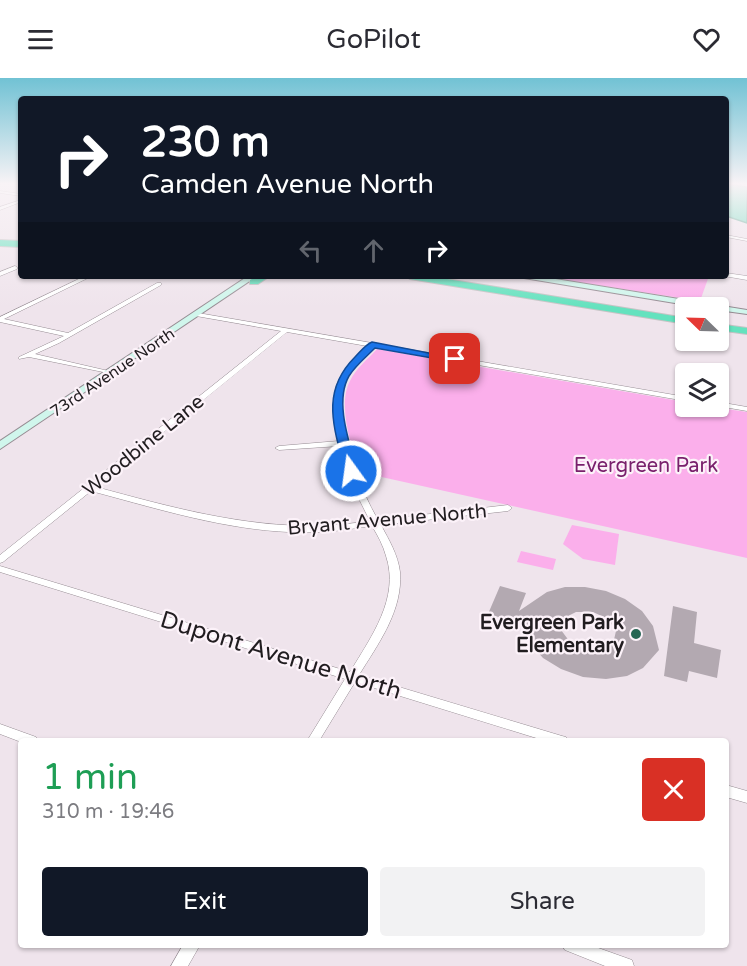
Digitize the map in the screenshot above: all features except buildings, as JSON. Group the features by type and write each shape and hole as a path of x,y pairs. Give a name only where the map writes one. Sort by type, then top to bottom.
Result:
{"highway":[{"path":"0,236 18,238"},
{"path":"0,243 18,244"},
{"path":"428,279 675,319"},
{"path":"483,279 675,310"},
{"path":"729,320 747,322"},
{"path":"729,329 747,332"}],"street":[{"path":"729,237 747,240"},
{"path":"0,274 15,268"},
{"path":"729,275 747,278"},
{"path":"0,320 83,279"},
{"name":"73rd Avenue North","path":"0,446 255,279"},
{"path":"543,279 747,312"},
{"path":"111,373 25,357 159,284"},
{"path":"198,315 675,397"},
{"path":"0,320 69,335"},
{"name":"Woodbine Lane","path":"0,560 286,330"},
{"path":"315,738 382,628 396,590 392,554 359,490 344,443 338,392 345,374 372,345"},
{"path":"729,406 747,409"},
{"path":"279,448 344,443"},
{"name":"Bryant Avenue North","path":"90,488 240,526 322,529 508,508"},
{"name":"Dupont Avenue North","path":"0,569 552,738"},
{"path":"0,729 24,738"},
{"path":"729,792 747,797"},
{"path":"179,966 190,948"},
{"path":"578,948 626,966"}],"green space":[{"path":"558,279 708,279 701,297 675,297"},
{"name":"Evergreen Park","path":"377,349 675,400 675,417 729,417 729,409 747,412 747,558 359,472 347,426 345,402 350,381"},
{"path":"572,525 619,534 615,565 583,559 563,544"},
{"path":"521,551 556,559 553,570 517,562"}],"place":[{"name":"Evergreen Park Elementary","path":"636,634"}],"route":[{"path":"351,471 341,433 338,392 340,383 352,366 372,345 455,359"}]}
